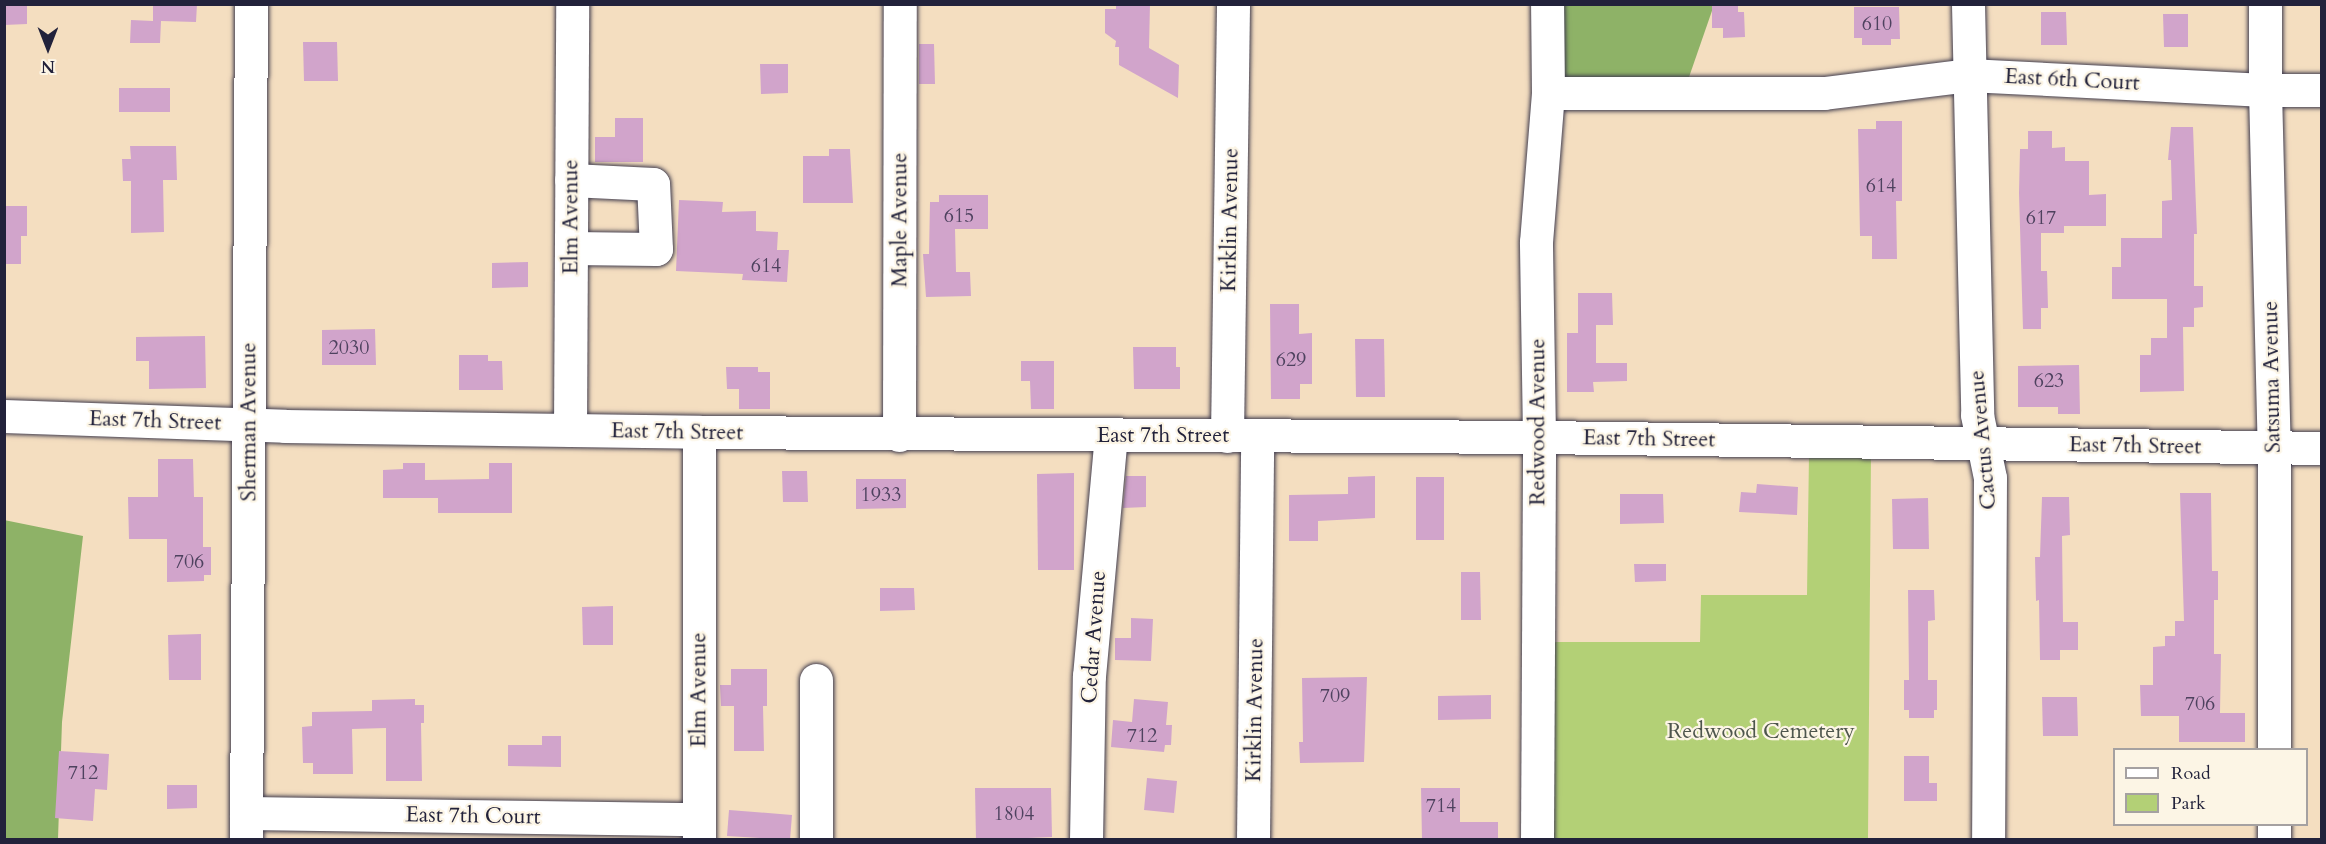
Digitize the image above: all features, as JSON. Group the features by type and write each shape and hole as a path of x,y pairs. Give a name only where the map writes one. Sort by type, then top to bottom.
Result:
{"street":[{"name":"Sherman Avenue","path":"246,826 251,4"},
{"name":"Elm Avenue","path":"570,430 572,4"},
{"name":"Maple Avenue","path":"899,435 900,4"},
{"name":"Kirklin Avenue","path":"1233,4 1253,840"},
{"name":"Redwood Avenue","path":"1537,840 1539,437 1536,242 1548,93 1547,4"},
{"name":"Cactus Avenue","path":"1968,4 1977,415 1990,478 1988,840"},
{"name":"Satsuma Avenue","path":"2265,4 2274,447 2274,748"},
{"name":"East 6th Court","path":"1548,93 1824,93 1968,75 2265,90 2322,90"},
{"path":"571,180 653,184 656,249 571,248"},
{"name":"East 7th Street","path":"4,416 249,425 899,435 1539,437 2322,448"},
{"name":"Elm Avenue","path":"699,432 699,829"},
{"name":"Cedar Avenue","path":"1086,840 1089,676 1111,435"},
{"path":"816,680 816,840"},
{"name":"East 7th Court","path":"246,826 699,829"}],"green space":[{"path":"1558,5 1714,5 1688,80 1559,80"},
{"name":"Redwood Cemetery","path":"1809,454 1871,455 1868,839 1546,840 1547,642 1700,642 1701,595 1807,595"},
{"path":"4,520 83,536 62,722 58,839 5,839"}],"building":[{"path":"4,4 27,4 27,24 4,25"},
{"path":"153,4 197,4 196,22 161,21 160,43 130,43 131,20 153,21"},
{"path":"1116,4 1150,4 1149,48 1179,65 1178,98 1119,65 1119,47 1115,47 1116,41 1105,33 1105,9 1116,9"},
{"path":"1738,5 1738,12 1744,12 1745,37 1723,38 1723,28 1712,28 1712,6"},
{"path":"1854,7 1899,7 1900,39 1891,39 1891,45 1862,45 1862,38 1854,38"},
{"path":"2041,12 2066,12 2067,45 2041,45"},
{"path":"2163,14 2188,14 2188,47 2164,47"},
{"path":"303,42 337,42 338,81 304,81"},
{"path":"919,44 934,44 935,84 919,84"},
{"path":"760,64 788,64 788,93 761,94"},
{"path":"119,88 170,88 170,112 119,112"},
{"path":"615,118 643,118 643,162 595,162 595,137 615,137"},
{"path":"1876,121 1902,121 1902,201 1896,201 1897,259 1872,259 1872,236 1860,236 1858,129 1876,129"},
{"path":"2171,127 2193,127 2197,234 2194,234 2194,286 2203,286 2203,307 2194,308 2194,327 2183,327 2184,391 2140,392 2140,355 2151,355 2151,338 2167,338 2167,299 2112,299 2112,267 2121,267 2121,238 2162,238 2162,201 2172,200 2171,160 2168,160"},
{"path":"2028,131 2052,131 2052,148 2065,147 2065,161 2089,161 2089,195 2106,194 2106,226 2064,226 2064,233 2041,233 2041,271 2047,271 2048,308 2041,308 2041,329 2023,329 2020,149 2028,149"},
{"path":"130,146 176,146 177,180 163,180 164,232 131,233 131,181 123,181 122,159 131,159"},
{"path":"829,149 850,149 853,203 803,203 803,156 829,156"},
{"path":"939,195 988,195 988,229 955,229 956,272 970,272 971,296 926,297 923,254 929,254 930,202 939,202"},
{"path":"679,200 723,202 722,212 756,211 756,231 778,232 777,250 789,250 787,282 742,280 743,274 676,271"},
{"path":"4,206 27,206 27,236 21,236 21,264 4,264"},
{"path":"528,262 528,287 492,288 492,263"},
{"path":"1578,293 1612,293 1613,325 1596,325 1596,363 1627,363 1627,381 1593,382 1594,392 1567,392 1567,333 1578,333"},
{"path":"1270,304 1299,304 1299,334 1312,333 1312,384 1300,384 1300,399 1271,399"},
{"path":"375,329 376,365 322,365 322,330"},
{"path":"205,336 206,388 149,389 149,361 136,361 136,337"},
{"path":"1355,339 1384,339 1385,397 1356,397"},
{"path":"1133,347 1176,347 1176,367 1180,367 1180,389 1134,389"},
{"path":"459,355 488,355 488,361 502,361 503,390 459,390"},
{"path":"1021,361 1054,361 1054,409 1031,409 1030,381 1021,381"},
{"path":"2079,365 2080,414 2058,414 2058,407 2018,407 2018,366"},
{"path":"726,367 758,367 758,372 770,372 770,409 739,409 739,389 727,389"},
{"path":"158,459 193,459 194,497 203,497 203,547 211,547 211,575 204,575 204,581 167,582 167,539 129,539 128,497 158,497"},
{"path":"403,463 425,463 425,480 489,479 489,463 512,463 512,513 438,513 438,498 383,498 383,470 403,469"},
{"path":"782,471 807,471 808,502 783,502"},
{"path":"1074,473 1074,570 1038,570 1037,474"},
{"path":"1126,476 1146,476 1146,507 1123,508"},
{"path":"1375,476 1375,518 1318,521 1318,541 1289,541 1289,495 1348,494 1348,477"},
{"path":"1416,477 1444,477 1444,540 1416,540"},
{"path":"856,479 906,479 906,508 856,509"},
{"path":"1757,484 1798,487 1797,515 1739,512 1741,492 1756,493"},
{"path":"2180,493 2211,493 2212,571 2218,571 2218,600 2214,600 2214,654 2221,654 2220,713 2245,713 2245,742 2179,742 2179,716 2141,716 2140,685 2153,685 2153,647 2165,646 2165,636 2175,636 2175,621 2184,621"},
{"path":"1620,494 1663,494 1664,523 1620,524"},
{"path":"2042,497 2069,497 2070,535 2062,536 2063,622 2078,622 2078,650 2060,650 2060,660 2040,660 2039,600 2036,601 2035,557 2040,557"},
{"path":"1928,498 1929,549 1893,549 1892,499"},
{"path":"1634,564 1666,564 1666,581 1635,582"},
{"path":"1461,572 1480,572 1481,620 1461,620"},
{"path":"880,588 914,588 915,610 880,611"},
{"path":"1908,590 1934,590 1935,620 1928,621 1928,680 1937,680 1937,710 1934,710 1934,718 1909,718 1909,710 1904,710 1904,680 1909,680"},
{"path":"613,606 613,645 583,645 582,607"},
{"path":"1131,618 1153,619 1151,661 1115,660 1115,638 1131,638"},
{"path":"201,634 201,680 169,680 168,635"},
{"path":"731,669 767,669 767,706 763,706 764,751 734,751 734,706 721,706 720,685 731,685"},
{"path":"1367,677 1364,762 1300,763 1299,742 1303,742 1302,678"},
{"path":"1491,695 1491,719 1438,720 1438,696"},
{"path":"2042,697 2077,697 2078,736 2043,736"},
{"path":"415,699 415,705 424,705 424,723 421,723 422,781 386,781 386,728 352,729 353,774 313,774 313,763 303,763 302,727 312,726 312,712 372,711 372,700"},
{"path":"1134,699 1168,702 1166,725 1172,725 1171,745 1165,745 1164,752 1111,747 1113,720 1132,722"},
{"path":"542,736 561,736 561,767 508,766 508,745 542,745"},
{"path":"59,751 109,754 107,790 95,789 93,821 55,818"},
{"path":"1904,756 1929,756 1929,783 1937,783 1937,801 1904,801"},
{"path":"1147,778 1177,781 1174,813 1144,810"},
{"path":"167,785 197,785 197,808 167,809"},
{"path":"975,788 1051,788 1052,837 976,840"},
{"path":"1421,788 1460,788 1460,822 1498,822 1498,840 1422,840"},
{"path":"729,810 792,815 790,840 727,836"}]}
